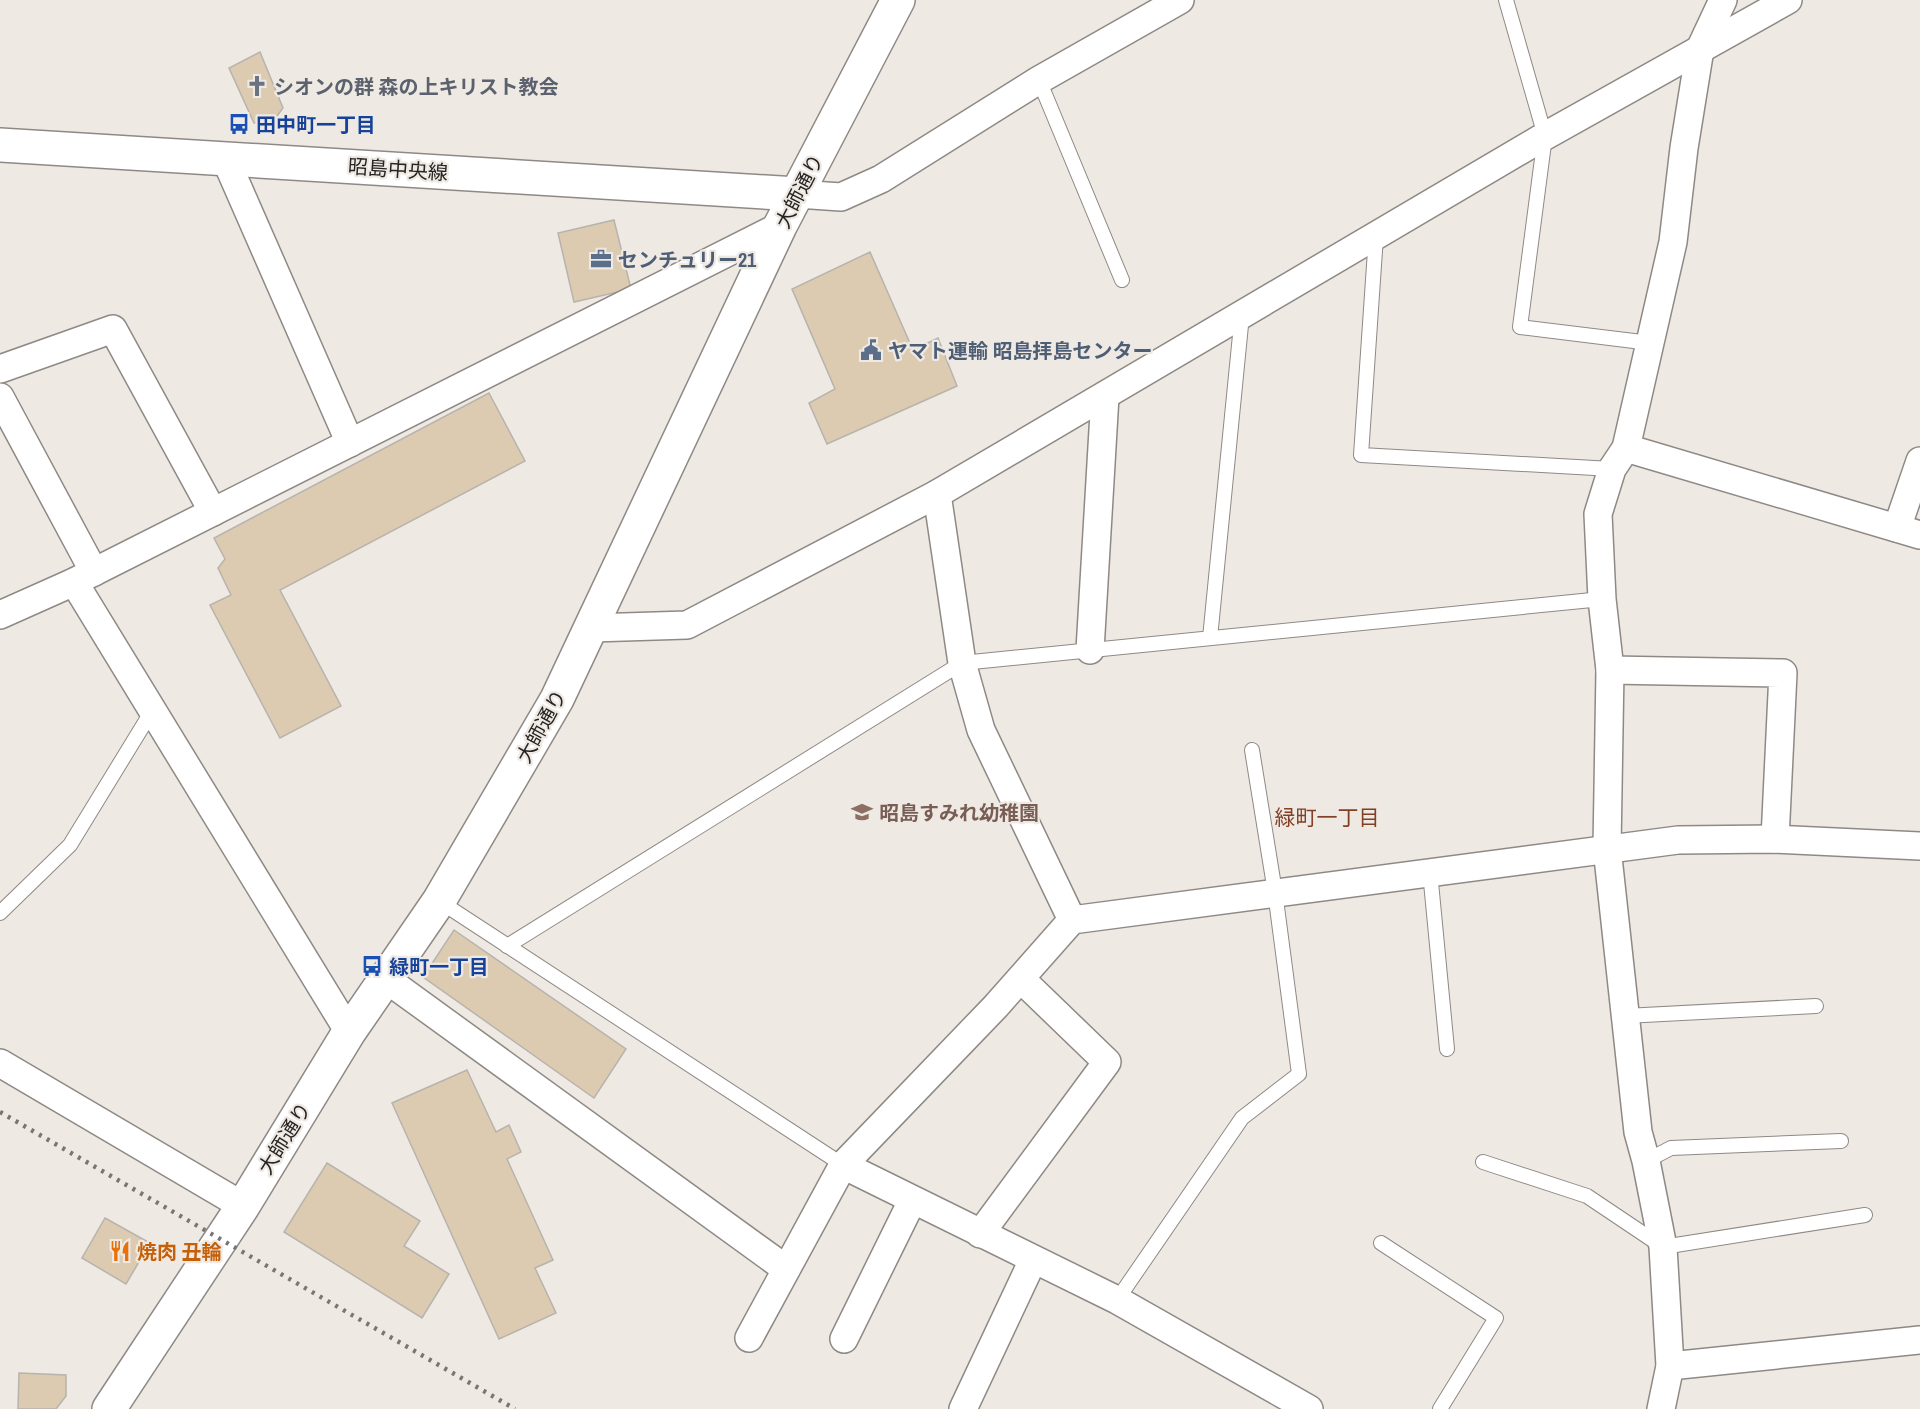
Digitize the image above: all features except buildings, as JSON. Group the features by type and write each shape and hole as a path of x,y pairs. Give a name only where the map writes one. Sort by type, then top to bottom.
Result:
{"street":[{"name":"大師通り","path":"109,1409 243,1206 349,1032 439,901 557,699 780,226 898,0"},
{"path":"797,194 841,197 881,179 1039,80 1180,0"},
{"path":"1661,1409 1670,1366 1663,1247 1638,1132 1607,848 1610,670 1602,599 1598,514 1619,458 1650,343 1673,242 1684,148 1700,49 1723,0"},
{"path":"592,628 687,625 937,494 1545,136 1788,0"},
{"name":"昭島中央線","path":"0,145 797,194"},
{"path":"225,158 350,442"},
{"path":"0,615 84,577 780,226"},
{"path":"0,369 113,328 213,512"},
{"path":"1090,650 1105,396"},
{"path":"0,397 84,577 152,711 349,1032"},
{"path":"1619,458 1909,531 1920,461"},
{"path":"937,494 962,663 981,730 1072,920"},
{"path":"1610,670 1783,673 1775,839"},
{"path":"748,1338 843,1165 1021,979 1072,920 1678,840 1775,839 1920,846"},
{"path":"386,979 786,1269"},
{"path":"980,1234 1107,1062 1021,979"},
{"path":"0,1063 243,1206"},
{"path":"843,1165 1117,1300 1309,1409"},
{"path":"844,1339 912,1201"},
{"path":"963,1409 1033,1260"},
{"path":"1670,1366 1920,1340"}],"lane":[{"path":"1506,0 1545,136 1520,327 1650,343"},
{"path":"1039,80 1122,280"},
{"path":"1376,236 1361,455 1619,458"},
{"path":"1210,638 1242,315"},
{"path":"507,946 962,663 1602,599"},
{"path":"0,913 70,845 152,711"},
{"path":"1117,1300 1242,1118 1299,1074 1275,892 1252,750"},
{"path":"1430,872 1447,1049"},
{"path":"439,901 843,1165"},
{"path":"1625,1016 1816,1006"},
{"path":"1646,1161 1671,1148 1841,1141"},
{"path":"1483,1162 1587,1196 1663,1247 1864,1215"},
{"path":"1381,1244 1496,1318 1440,1409"}],"railway":[{"path":"0,1112 515,1409"}],"place":[{"name":"シオンの群 森の上キリスト教会","path":"257,86"},
{"name":"田中町一丁目","path":"239,124"},
{"name":"センチュリー21","path":"601,259"},
{"name":"ヤマト運輸 昭島拝島センター","path":"871,350"},
{"name":"昭島すみれ幼稚園","path":"862,812"},
{"name":"緑町一丁目","path":"372,966"},
{"name":"焼肉 丑輪","path":"120,1251"}],"district":[{"name":"緑町一丁目","path":"1327,817"}]}
